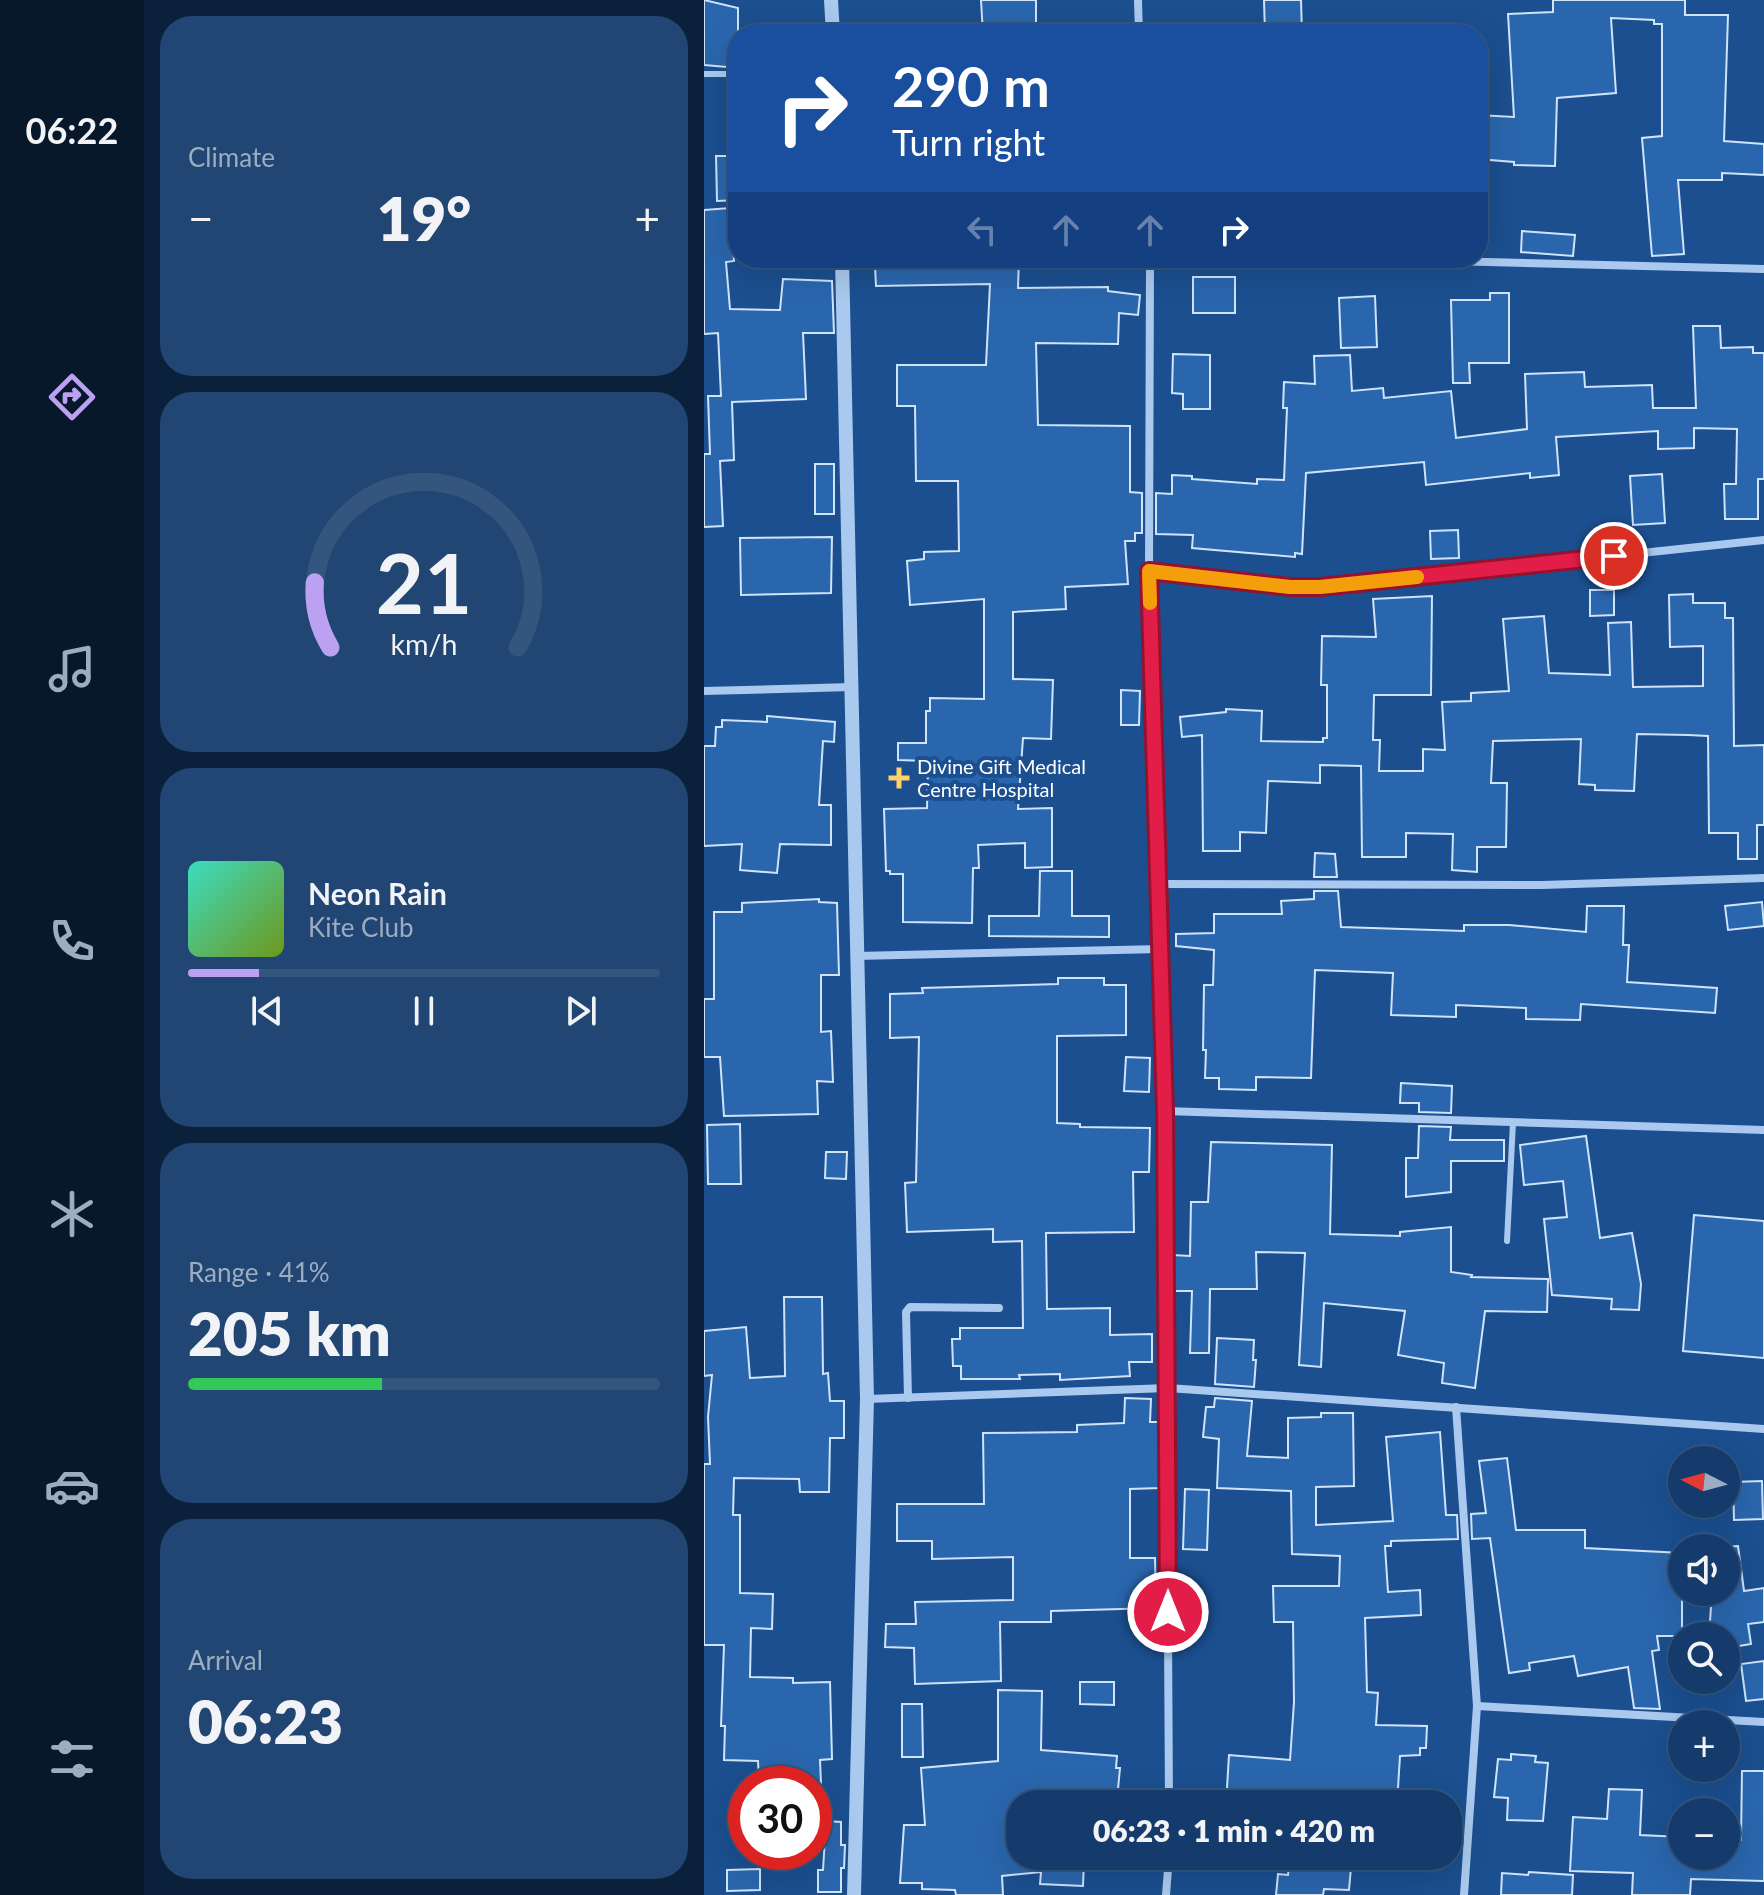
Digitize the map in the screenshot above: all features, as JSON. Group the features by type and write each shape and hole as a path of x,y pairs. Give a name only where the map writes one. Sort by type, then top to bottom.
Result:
{"street":[{"path":"831,0 832,24"},
{"path":"1138,0 1139,24"},
{"path":"1488,262 1764,269"},
{"path":"842,268 867,1399 854,1895"},
{"path":"1150,268 1149,571 1165,1111 1169,1790"},
{"path":"1149,571 1290,587 1320,587 1764,540"},
{"path":"704,691 852,687"},
{"path":"1158,884 1542,885 1764,878"},
{"path":"856,956 1161,949"},
{"path":"1165,1111 1764,1130"},
{"path":"908,1398 906,1312 910,1307 999,1308"},
{"path":"867,1399 1168,1388 1764,1429"},
{"path":"1456,1407 1477,1706 1464,1895"},
{"path":"1477,1706 1764,1722"},
{"path":"1166,1895 1168,1870"}],"lane":[{"path":"704,74 728,74"},
{"path":"1507,1241 1513,1122"}],"building":[{"path":"704,0 738,8 738,24 728,24 728,67 704,65"},
{"path":"981,0 1036,0 1036,23 982,24"},
{"path":"1264,0 1301,0 1302,24 1265,24"},
{"path":"1553,0 1685,0 1685,15 1728,15 1724,141 1764,144 1764,175 1722,173 1722,180 1678,180 1684,254 1652,256 1642,138 1662,136 1662,24 1654,24 1654,20 1611,18 1616,93 1557,98 1555,166 1514,165 1514,162 1488,160 1488,116 1514,117 1508,14 1553,12"},
{"path":"716,156 728,156 728,200 717,201"},
{"path":"728,208 726,262 730,309 780,310 783,279 832,281 834,333 803,333 806,399 732,402 734,460 720,461 723,526 704,527 704,454 710,454 708,396 721,396 718,333 704,334 704,210"},
{"path":"1522,231 1575,235 1573,256 1521,252"},
{"path":"875,268 1019,268 1018,288 1108,287 1108,291 1140,295 1138,315 1119,313 1118,344 1036,343 1038,425 1130,426 1130,492 1142,493 1142,533 1135,533 1135,541 1125,541 1128,584 1065,587 1066,609 1013,612 1013,679 1053,680 1051,739 1023,738 1018,809 1052,808 1052,867 1025,868 1025,843 978,845 979,868 973,868 972,923 903,922 903,874 886,871 884,809 927,808 928,761 898,760 898,743 926,743 926,711 930,711 930,698 984,699 984,599 910,605 907,561 924,559 924,552 959,551 958,481 916,481 915,406 897,406 897,365 986,365 990,284 876,286"},
{"path":"1193,277 1235,277 1235,313 1193,313"},
{"path":"1490,293 1509,293 1509,363 1469,363 1470,383 1453,383 1451,300 1490,300"},
{"path":"1375,296 1377,347 1341,348 1339,298"},
{"path":"1693,326 1720,326 1721,348 1753,347 1753,353 1764,353 1764,479 1758,479 1758,519 1725,519 1724,484 1736,484 1737,429 1694,428 1694,448 1658,449 1658,431 1556,437 1559,475 1530,478 1530,473 1426,485 1424,462 1306,473 1302,554 1295,553 1295,557 1192,548 1193,535 1156,534 1156,493 1172,494 1172,475 1257,484 1257,479 1284,480 1287,408 1283,408 1284,382 1315,384 1314,356 1350,355 1352,391 1383,388 1384,398 1451,391 1456,438 1527,429 1525,374 1584,372 1585,387 1652,385 1653,408 1696,408"},
{"path":"1173,354 1210,355 1210,409 1183,409 1183,394 1172,393"},
{"path":"815,464 834,464 834,514 815,514"},
{"path":"1662,474 1665,523 1633,525 1630,476"},
{"path":"1458,530 1459,558 1431,559 1430,531"},
{"path":"832,537 831,593 741,595 740,538"},
{"path":"1590,590 1614,590 1614,615 1590,616"},
{"path":"1693,594 1693,603 1725,603 1725,618 1733,618 1734,746 1764,745 1764,825 1757,825 1757,859 1738,859 1738,833 1709,833 1708,736 1637,734 1634,791 1595,790 1595,785 1579,784 1581,739 1493,741 1491,783 1507,783 1506,847 1477,847 1477,872 1452,870 1453,834 1406,833 1406,857 1362,857 1361,766 1320,765 1320,783 1268,781 1266,833 1240,832 1240,851 1203,851 1202,735 1182,737 1180,717 1226,712 1226,709 1262,711 1261,741 1323,742 1323,738 1327,738 1327,685 1321,685 1322,636 1376,637 1373,599 1432,596 1431,695 1374,695 1373,740 1380,740 1379,771 1423,771 1423,749 1445,750 1442,702 1471,701 1471,693 1509,691 1503,619 1544,616 1549,673 1610,675 1608,623 1631,622 1633,687 1703,686 1703,646 1670,647 1669,595"},
{"path":"1121,690 1140,691 1139,725 1121,725"},
{"path":"767,716 835,722 834,742 823,741 819,805 831,805 831,845 780,844 777,873 740,870 742,844 704,846 704,746 715,746 716,727 722,727 722,720 767,722"},
{"path":"1315,853 1335,854 1337,877 1314,877"},
{"path":"1040,871 1072,871 1072,916 1109,916 1109,937 989,936 989,916 1039,916"},
{"path":"1314,891 1338,891 1341,927 1464,931 1464,925 1509,925 1586,932 1587,906 1624,906 1623,945 1629,945 1627,982 1717,988 1715,1013 1581,1004 1580,1020 1526,1019 1526,1008 1456,1005 1456,1017 1391,1015 1393,973 1315,970 1311,1078 1256,1077 1256,1090 1219,1089 1219,1078 1205,1078 1206,1050 1203,1050 1204,985 1213,985 1214,950 1176,946 1176,934 1214,933 1214,914 1282,914 1281,901 1314,899"},
{"path":"819,899 819,902 837,903 839,975 821,975 821,1032 831,1031 833,1082 817,1081 818,1114 724,1116 720,1057 704,1057 704,999 714,999 714,912 742,912 742,903"},
{"path":"1762,902 1764,926 1728,930 1725,906"},
{"path":"1058,978 1104,978 1104,985 1126,985 1126,1035 1057,1036 1057,1123 1080,1124 1080,1127 1150,1128 1149,1172 1133,1172 1134,1232 1046,1233 1047,1309 1110,1308 1110,1335 1152,1334 1152,1362 1129,1362 1130,1376 1060,1380 1060,1374 1019,1375 1020,1379 961,1379 961,1366 953,1366 952,1339 960,1339 960,1328 1023,1328 1022,1241 993,1242 993,1229 907,1232 905,1183 916,1182 919,1037 890,1038 890,994 923,993 922,988 1058,984"},
{"path":"1126,1057 1150,1058 1149,1092 1124,1091"},
{"path":"1401,1083 1452,1086 1451,1113 1419,1112 1419,1103 1400,1103"},
{"path":"740,1124 741,1184 708,1184 707,1125"},
{"path":"1419,1126 1451,1127 1450,1140 1504,1140 1504,1161 1451,1161 1451,1192 1406,1197 1406,1158 1418,1158"},
{"path":"1586,1136 1600,1238 1632,1233 1641,1284 1639,1310 1611,1309 1612,1299 1552,1295 1544,1219 1567,1217 1563,1181 1524,1185 1520,1145"},
{"path":"1211,1142 1332,1145 1330,1234 1400,1236 1400,1232 1451,1227 1451,1272 1471,1277 1548,1279 1547,1312 1485,1311 1475,1388 1442,1383 1444,1363 1398,1355 1405,1311 1324,1303 1321,1367 1299,1365 1305,1253 1256,1252 1257,1289 1210,1289 1209,1353 1190,1353 1192,1291 1173,1291 1173,1255 1190,1256 1191,1202 1208,1202"},
{"path":"826,1152 847,1152 846,1179 825,1178"},
{"path":"1694,1215 1764,1221 1764,1358 1683,1351"},
{"path":"784,1297 822,1297 823,1374 828,1373 830,1401 844,1401 844,1438 830,1438 829,1492 800,1492 799,1479 734,1478 733,1515 740,1515 740,1593 773,1594 772,1629 751,1628 750,1677 793,1678 793,1683 830,1682 832,1759 820,1760 820,1766 758,1766 758,1761 724,1760 725,1726 721,1726 724,1645 704,1645 704,1464 710,1464 708,1417 712,1375 704,1376 704,1331 746,1327 750,1378 785,1376"},
{"path":"1217,1338 1254,1340 1254,1387 1215,1384"},
{"path":"1125,1398 1151,1399 1150,1422 1160,1422 1160,1488 1130,1489 1130,1558 1155,1558 1156,1608 1051,1611 1051,1622 1000,1622 1001,1681 915,1684 914,1648 885,1647 886,1624 916,1624 915,1602 1013,1600 1013,1557 932,1559 932,1541 897,1541 897,1504 984,1504 983,1433 1077,1432 1077,1425 1124,1423"},
{"path":"1215,1398 1252,1401 1247,1456 1288,1458 1288,1418 1321,1417 1321,1413 1353,1413 1354,1486 1316,1487 1316,1525 1393,1521 1386,1437 1440,1432 1446,1515 1457,1515 1458,1539 1391,1541 1391,1546 1385,1546 1388,1592 1420,1590 1421,1615 1365,1618 1367,1692 1378,1693 1376,1725 1427,1726 1426,1748 1420,1748 1420,1755 1400,1756 1398,1790 1227,1790 1229,1755 1290,1760 1294,1702 1293,1622 1274,1622 1273,1586 1339,1586 1340,1556 1292,1554 1291,1491 1217,1488 1219,1439 1203,1437 1206,1407 1214,1407"},
{"path":"1507,1458 1516,1530 1585,1530 1585,1548 1668,1552 1668,1606 1682,1606 1682,1622 1668,1622 1668,1636 1657,1636 1659,1650 1652,1651 1660,1709 1634,1708 1628,1667 1578,1676 1574,1656 1529,1663 1530,1670 1509,1673 1490,1538 1472,1539 1471,1514 1486,1513 1479,1461"},
{"path":"1762,1481 1763,1519 1734,1520 1740,1518 1740,1482"},
{"path":"1185,1489 1209,1490 1207,1550 1183,1549"},
{"path":"1740,1561 1744,1591 1764,1588 1764,1622 1748,1624 1751,1644 1740,1646 1740,1622 1710,1622 1711,1606 1740,1606"},
{"path":"1764,1661 1764,1699 1746,1701 1741,1664"},
{"path":"1080,1682 1114,1682 1114,1705 1080,1704"},
{"path":"998,1690 1042,1691 1041,1750 1117,1756 1116,1768 1120,1768 1118,1789 1006,1790 1006,1870 1084,1870 1083,1886 1040,1884 1041,1872 1002,1876 1003,1895 956,1895 955,1890 922,1889 922,1883 900,1883 904,1825 925,1825 921,1768 998,1761"},
{"path":"902,1704 922,1704 923,1757 902,1757"},
{"path":"1511,1754 1536,1756 1535,1762 1548,1763 1543,1821 1507,1820 1508,1798 1494,1797 1498,1759 1511,1760"},
{"path":"1742,1771 1764,1771 1764,1881 1691,1879 1690,1895 1632,1895 1633,1873 1570,1871 1573,1817 1607,1819 1609,1789 1642,1790 1640,1835 1668,1836 1668,1870 1740,1870"},
{"path":"832,1821 841,1822 841,1845 845,1845 841,1892 818,1892 818,1870 832,1870"},
{"path":"727,1870 760,1870 760,1890 727,1891"},
{"path":"1289,1870 1351,1870 1349,1890 1324,1889 1323,1895 1276,1895 1278,1874 1288,1875"},
{"path":"1529,1872 1573,1875 1572,1895 1501,1895 1502,1873 1528,1875"}],"slow traffic":[{"path":"1150,603 1149,571 1290,587 1417,577"}],"place":[{"name":"Divine Gift Medical Centre Hospital","path":"899,778"}],"route":[{"path":"1168,1612 1165,1111 1149,571 1290,587 1320,587 1614,556"}]}
